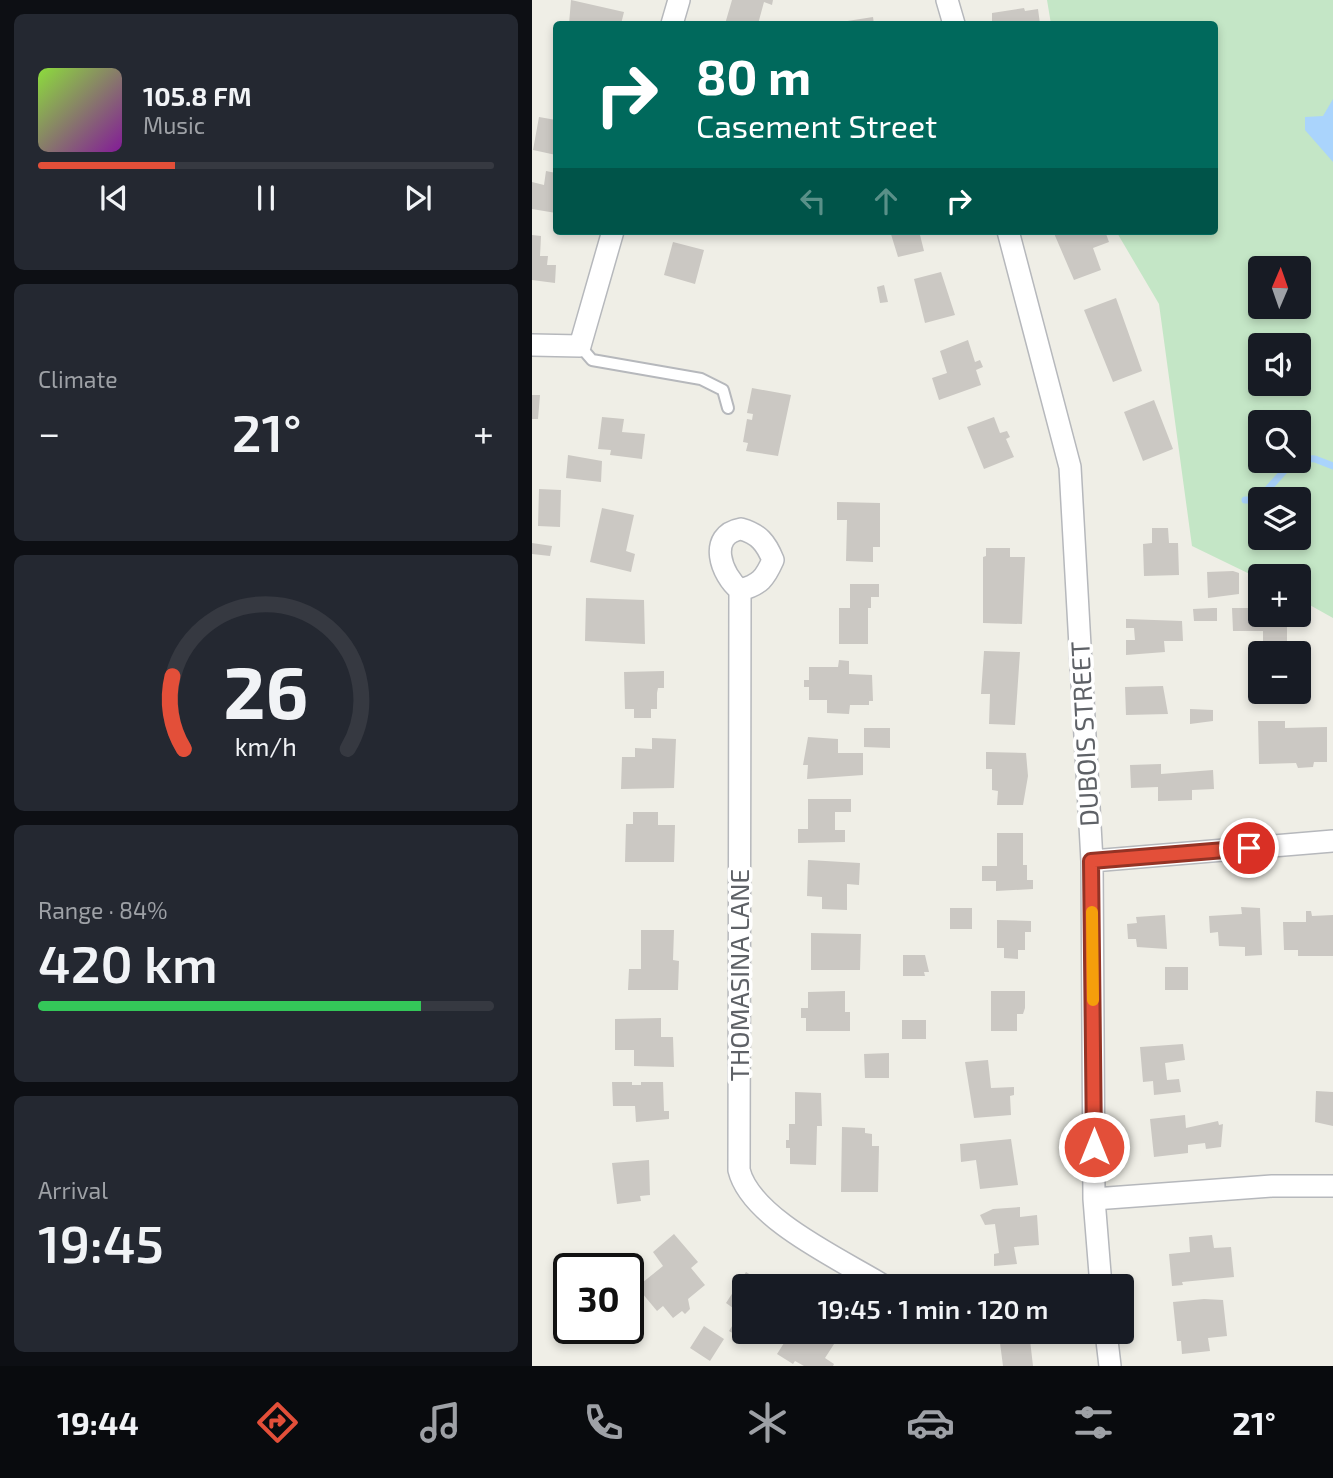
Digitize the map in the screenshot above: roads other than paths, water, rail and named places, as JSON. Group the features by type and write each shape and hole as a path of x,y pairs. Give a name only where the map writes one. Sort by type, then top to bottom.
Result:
{"street":[{"path":"673,21 679,0"},
{"path":"947,0 953,21"},
{"path":"532,345 580,346 612,235"},
{"name":"DUBOIS STREET","path":"1009,235 1070,467 1091,861 1094,1199 1100,1274"},
{"name":"THOMASINA LANE","path":"740,590 739,1170 743,1185 771,1216 865,1274"},
{"path":"1091,861 1333,841"},
{"path":"1094,1199 1272,1186 1333,1186"},
{"path":"1107,1344 1110,1366"}],"lane":[{"path":"580,346 592,359 701,379 723,390 728,408"}],"water":[{"path":"1333,99 1333,162 1305,130 1305,117 1323,116"}],"waterway":[{"path":"1311,459 1333,466"},
{"path":"1245,500 1258,500 1282,473"}]}
